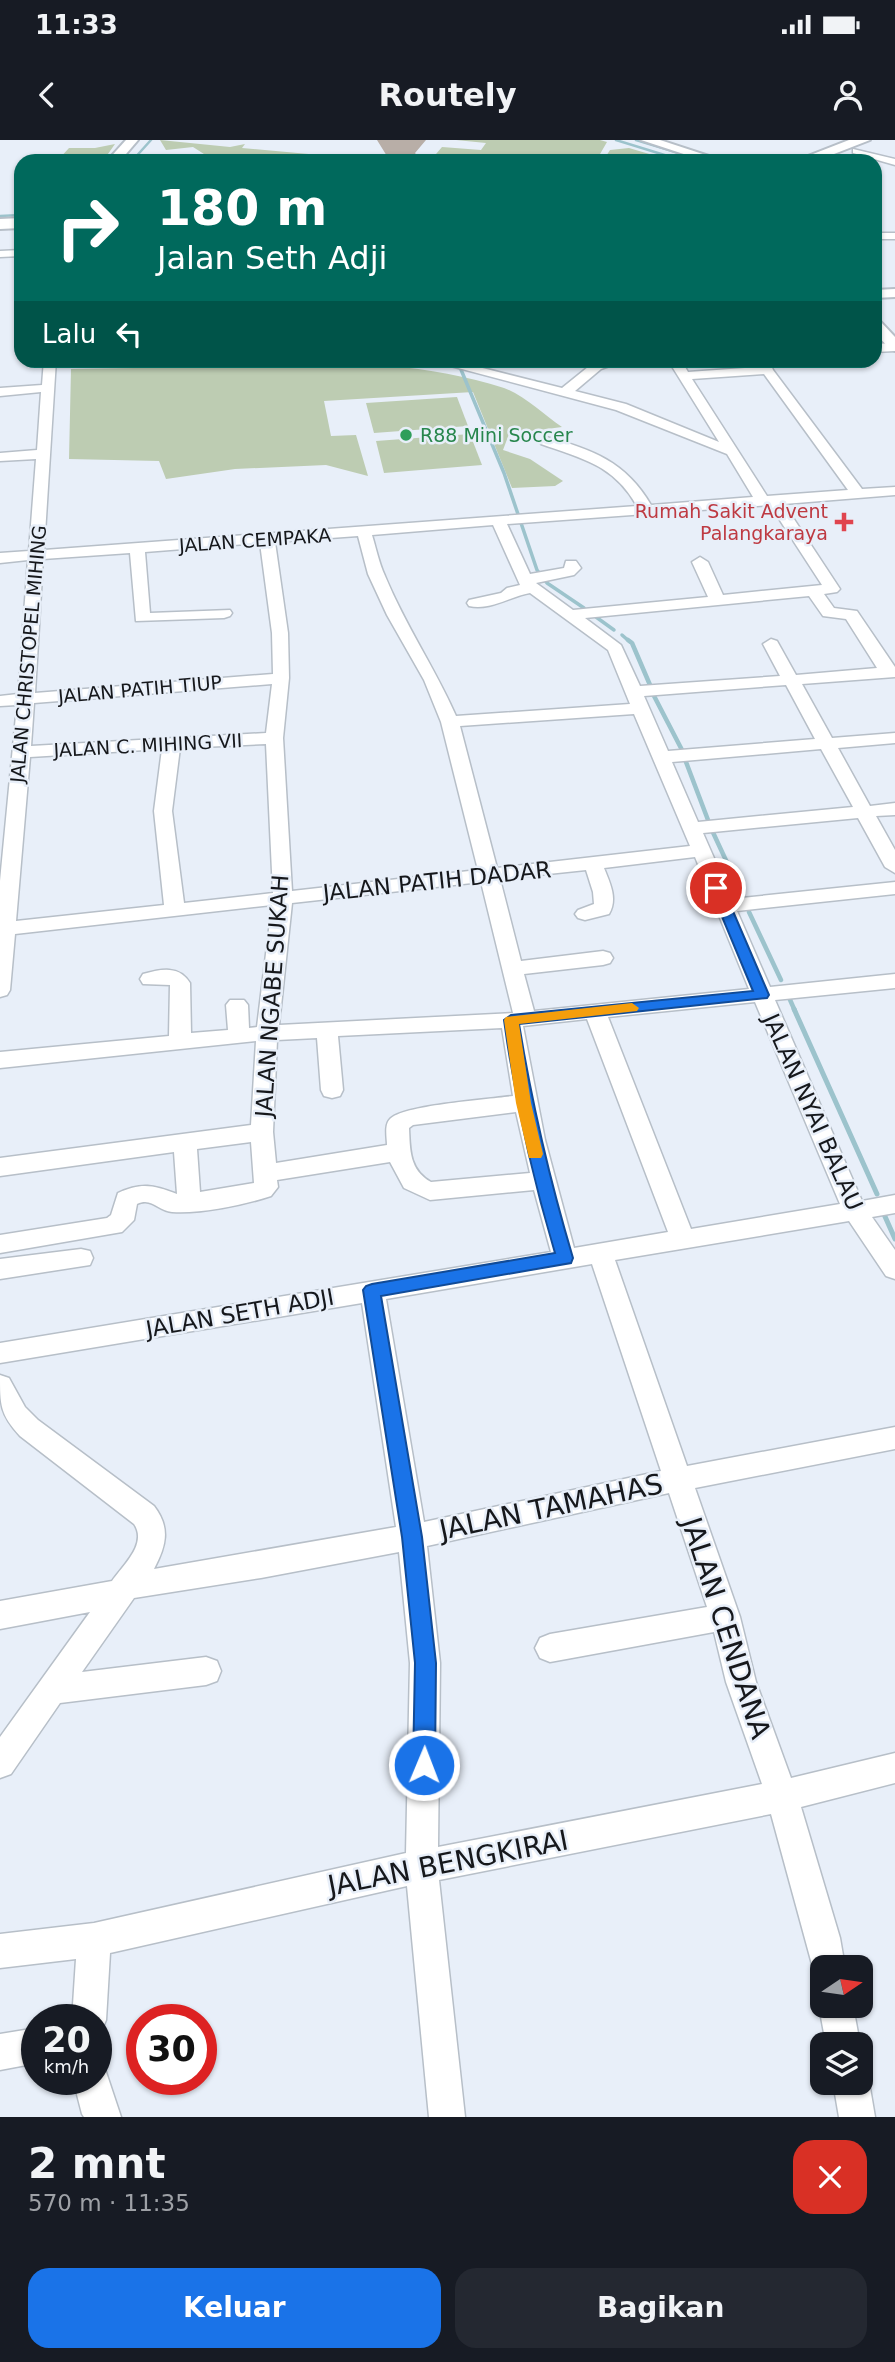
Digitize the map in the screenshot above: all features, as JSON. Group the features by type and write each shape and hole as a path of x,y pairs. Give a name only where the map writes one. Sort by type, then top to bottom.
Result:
{"highway":[{"path":"829,154 882,143"}],"main road":[{"path":"119,154 132,140"},
{"path":"127,154 139,140"},
{"path":"641,142 673,154"},
{"path":"641,142 690,154"},
{"path":"882,312 895,327"},
{"path":"882,332 895,346"}],"street":[{"path":"859,146 877,154"},
{"name":"JALAN CHRISTOPEL MIHING","path":"0,990 5,929 6,857 26,699 49,368"},
{"path":"466,368 566,392 653,419 730,451"},
{"path":"474,370 478,368"},
{"path":"566,392 595,368"},
{"path":"577,614 832,589 730,451 692,414 678,368"},
{"path":"683,376 743,368"},
{"path":"767,368 858,494"},
{"path":"0,392 48,388"},
{"path":"653,419 692,414"},
{"path":"546,441 620,470 637,491 647,511"},
{"path":"0,457 44,454"},
{"name":"JALAN CEMPAKA","path":"0,558 895,491"},
{"path":"510,521 532,581"},
{"path":"364,532 376,574 395,615 432,680 450,722 515,968 524,1103 541,1181 565,1258"},
{"name":"JALAN NGABE SUKAH","path":"267,539 280,633 281,678 274,737 284,896 267,1033 262,1132 267,1173"},
{"path":"137,548 142,618 224,614"},
{"path":"700,562 718,600"},
{"path":"475,603 506,597 532,581 569,572 573,568 571,565"},
{"name":"JALAN NYAI BALAU","path":"532,581 611,643 642,696 671,757 699,827 701,851 734,905 772,994 873,1207 895,1269"},
{"path":"814,592 829,613 851,614 892,673"},
{"path":"771,644 895,867"},
{"path":"450,722 642,696 892,673"},
{"name":"JALAN PATIH TIUP","path":"0,701 281,678"},
{"name":"JALAN C. MIHING VII","path":"21,752 274,737"},
{"path":"671,757 895,738"},
{"path":"172,743 163,811 166,853 175,909"},
{"path":"699,827 895,808"},
{"name":"JALAN PATIH DADAR","path":"5,929 701,851"},
{"path":"585,914 602,910 604,905 593,863"},
{"path":"734,905 895,888"},
{"path":"515,968 603,958"},
{"path":"150,979 178,979 180,1042"},
{"path":"0,1060 267,1033 518,1019 895,981"},
{"path":"237,1005 239,1037"},
{"path":"595,1011 636,1124 682,1237"},
{"path":"327,1030 332,1090"},
{"path":"524,1103 407,1118 398,1124 398,1153 410,1180 419,1188 430,1191 541,1181"},
{"path":"0,1167 262,1132"},
{"path":"185,1141 189,1203"},
{"path":"0,1244 113,1226 122,1220 126,1199 151,1192 158,1193 169,1203 189,1203 263,1190 267,1183 267,1173 398,1153"},
{"name":"JALAN SETH ADJI","path":"0,1353 873,1207"},
{"name":"JALAN CENDANA","path":"600,1252 725,1617 741,1682 782,1796 826,1955"},
{"path":"0,1269 81,1258"},
{"path":"372,1290 412,1537 425,1663 422,1869 447,2117"},
{"path":"0,1386 16,1415 29,1428 151,1523 154,1537 145,1558 0,1763"},
{"name":"JALAN TAMAHAS","path":"122,1590 412,1537 677,1480 895,1438"},
{"path":"0,1615 122,1590"},
{"path":"550,1648 725,1617"},
{"path":"51,1690 206,1671"},
{"name":"JALAN BENGKIRAI","path":"0,1951 94,1940 354,1880 422,1869 782,1796 895,1768"},
{"path":"90,2004 94,1940"},
{"path":"0,2052 21,2048"},
{"path":"94,2095 103,2117"},
{"path":"853,2095 857,2117"}],"green space":[{"path":"160,140 230,147 245,144 242,148 308,154 204,154 193,147 166,150"},
{"path":"456,140 607,142 600,154 436,154 442,147 481,150 486,143"},
{"path":"115,144 108,154 64,154 69,148 95,148"},
{"path":"629,148 649,154 607,154 610,150"},
{"path":"409,368 471,379 511,391 562,427 509,434 503,450 530,459 563,481 555,486 512,488 473,392 324,401 331,436 356,435 368,476 326,465 235,469 166,479 159,461 69,459 71,369"},
{"path":"457,397 468,426 374,433 366,403"},
{"path":"470,434 482,465 384,473 376,441"}],"building":[{"path":"377,140 426,140 416,154 386,154"}],"waterway":[{"path":"138,154 151,140"},
{"path":"616,140 661,154"},
{"path":"636,140 682,154"},
{"path":"0,216 14,215"},
{"path":"460,368 504,473 537,570 547,583 584,608"},
{"path":"596,617 614,630"},
{"path":"622,635 630,642"},
{"path":"628,640 632,643 650,685"},
{"path":"653,694 682,750"},
{"path":"686,762 708,820"},
{"path":"710,826 743,897"},
{"path":"749,912 781,980"},
{"path":"787,993 795,1011"},
{"path":"794,1009 877,1194"},
{"path":"883,1212 895,1239"}],"slow traffic":[{"path":"535,1154 511,1020 632,1008"}],"place":[{"name":"R88 Mini Soccer","path":"406,435"},
{"name":"Rumah Sakit Advent Palangkaraya","path":"844,522"}],"route":[{"path":"424,1765 425,1663 412,1537 372,1290 565,1258 541,1181 524,1103 511,1020 762,995 716,888"}]}
